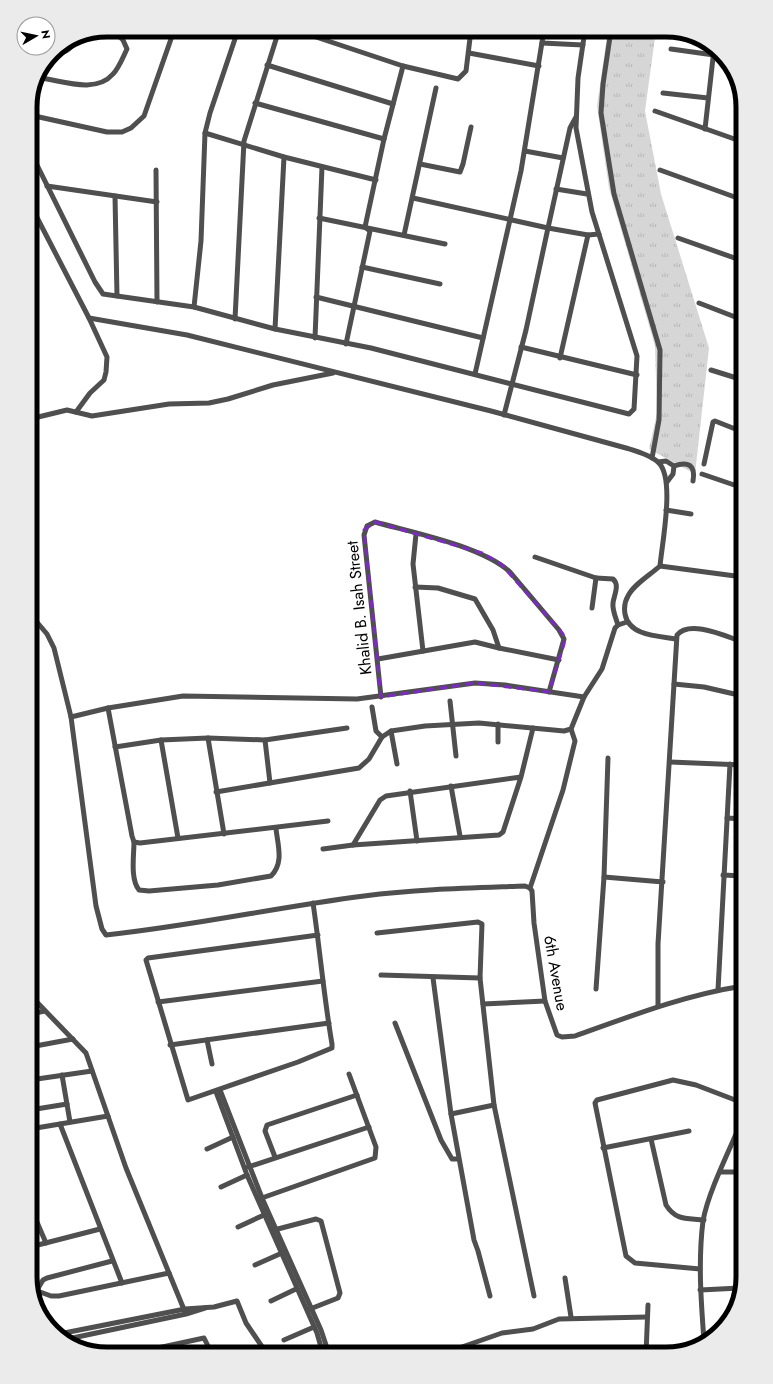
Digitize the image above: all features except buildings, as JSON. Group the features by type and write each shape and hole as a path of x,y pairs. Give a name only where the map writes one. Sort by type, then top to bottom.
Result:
{"street":[{"path":"43,78 88,85 102,83 114,74 127,49 123,40 120,37"},
{"path":"37,117 107,132 122,132 131,128 144,116 172,37"},
{"path":"194,307 200,241 205,133 210,113 236,37"},
{"path":"235,319 245,135 277,37"},
{"path":"315,37 403,66 458,79 466,71 470,37"},
{"path":"475,374 525,151 543,37"},
{"path":"37,165 99,290 103,294 194,307 275,329 475,374 626,415 632,413 634,409 637,356 601,245 600,234 592,212 576,128 578,78 584,37"},
{"path":"610,37 603,84 601,113 614,194 660,350 659,420 652,458"},
{"path":"542,43 583,45"},
{"path":"671,49 709,52"},
{"path":"469,53 539,66"},
{"path":"705,129 714,56"},
{"path":"267,65 392,104"},
{"path":"365,227 392,104 403,66"},
{"path":"404,235 436,88"},
{"path":"664,93 708,98"},
{"path":"255,103 384,139"},
{"path":"655,111 736,140"},
{"path":"504,415 521,348 570,128 576,116"},
{"path":"420,164 460,172 464,164 470,127"},
{"path":"205,133 284,157 376,180"},
{"path":"525,151 563,158"},
{"path":"275,329 284,157"},
{"path":"315,338 322,167"},
{"path":"156,170 157,302"},
{"path":"660,170 736,197"},
{"path":"47,186 156,202"},
{"path":"556,189 588,194"},
{"path":"115,196 117,296"},
{"path":"413,198 548,228 588,235 600,234"},
{"path":"37,218 89,318 107,357 104,380 90,393 76,412"},
{"path":"319,218 445,244"},
{"path":"346,344 370,231 365,227"},
{"path":"560,358 588,235"},
{"path":"678,238 736,259"},
{"path":"362,267 440,284"},
{"path":"316,297 483,338"},
{"path":"698,303 736,317"},
{"path":"89,318 187,335 504,415 626,448 652,458 658,462 664,470 667,482 666,510 660,566 628,596 625,606 627,622 634,629 643,633 676,640"},
{"path":"521,348 637,375"},
{"path":"711,370 736,378"},
{"path":"37,417 67,410 86,416 97,416 169,404 209,403 228,399 273,385 336,373"},
{"path":"704,464 713,422 736,430"},
{"path":"658,462 666,461 674,466 684,463 690,465 694,474 693,481"},
{"path":"667,482 673,474 674,466"},
{"path":"702,474 736,486"},
{"path":"666,510 691,514"},
{"name":"Khalid B. Isah Street","path":"381,697 364,530 370,523 375,522 482,553 501,564 563,634 564,644 549,692"},
{"path":"416,534 413,564 423,651"},
{"path":"535,556 596,578 613,579 616,582 613,604 618,625"},
{"path":"660,566 736,576"},
{"path":"592,608 596,578"},
{"path":"415,587 438,588 475,599 493,630 499,648"},
{"path":"216,792 359,768 369,759 382,737 391,731 453,724 498,724 533,728 571,729 584,697 602,669 615,628 618,625 627,622"},
{"path":"37,623 54,648 72,717 96,906 100,925 106,935 166,928 188,922 313,903 420,890 525,886 530,888"},
{"path":"658,1006 658,944 677,635 682,631 691,628 704,630 736,640"},
{"path":"378,659 475,642 559,660"},
{"path":"72,717 108,708 183,696 332,699 381,697 475,683 505,685 584,697"},
{"path":"674,684 704,687 736,694"},
{"path":"450,701 456,756"},
{"path":"372,707 376,731 382,737"},
{"path":"108,708 134,842 134,879 139,890 149,891 218,885 271,876 276,871 280,857 276,828"},
{"path":"498,724 498,742"},
{"path":"115,747 161,740 208,738 264,740 347,728"},
{"path":"324,849 353,845 417,841 460,836 499,835 503,832 521,777 533,728"},
{"name":"6th Avenue","path":"571,729 575,741 563,790 530,888 532,891 534,922 545,1001 557,1035 566,1037 658,1006 718,990 736,987"},
{"path":"391,731 397,764"},
{"path":"208,738 224,834"},
{"path":"161,740 178,838"},
{"path":"264,740 270,783"},
{"path":"596,989 604,877 608,758"},
{"path":"670,762 736,764"},
{"path":"718,990 730,764"},
{"path":"353,845 382,797 410,791 521,777"},
{"path":"451,786 460,836"},
{"path":"410,791 417,841"},
{"path":"727,818 736,819"},
{"path":"134,842 140,843 328,822"},
{"path":"723,875 736,876"},
{"path":"604,877 663,882"},
{"path":"313,903 318,935 332,1044 330,1050 218,1091 191,1100 186,1099 146,962 148,958 318,935"},
{"path":"377,933 478,922 482,924 480,978 494,1105 534,1296"},
{"path":"381,975 433,978 480,978"},
{"path":"433,978 458,1159 474,1240 490,1296"},
{"path":"158,1002 323,981"},
{"path":"483,1004 545,1001"},
{"path":"37,1002 86,1053 126,1168 185,1312"},
{"path":"37,1013 45,1011"},
{"path":"170,1045 329,1023"},
{"path":"395,1023 441,1140 452,1159 458,1159"},
{"path":"37,1046 73,1038"},
{"path":"207,1040 212,1064"},
{"path":"37,1079 92,1071"},
{"path":"260,1199 375,1158 376,1147 349,1074"},
{"path":"62,1075 70,1122"},
{"path":"700,1269 635,1263 629,1260 626,1256 594,1107 597,1100 673,1080 696,1085 736,1100"},
{"path":"218,1091 233,1137 326,1347"},
{"path":"218,1091 247,1168 248,1175 260,1199 264,1215 273,1230"},
{"path":"275,1157 266,1131 267,1125 357,1095"},
{"path":"37,1109 67,1104"},
{"path":"451,1114 494,1105"},
{"path":"37,1128 108,1116"},
{"path":"60,1124 112,1261 122,1283"},
{"path":"247,1168 275,1157 368,1127"},
{"path":"603,1148 689,1131"},
{"path":"704,1336 700,1269 704,1220 720,1172 736,1134"},
{"path":"207,1149 233,1137"},
{"path":"651,1139 666,1205 671,1213 678,1218 704,1220"},
{"path":"720,1172 736,1172"},
{"path":"221,1187 248,1175"},
{"path":"238,1227 264,1215"},
{"path":"273,1230 316,1219 321,1222 340,1293 338,1298 309,1309"},
{"path":"37,1222 46,1243"},
{"path":"37,1245 100,1229"},
{"path":"255,1265 283,1252"},
{"path":"283,1252 296,1289 309,1309 321,1347"},
{"path":"38,1287 43,1280 47,1278 112,1261"},
{"path":"38,1291 51,1296 59,1296 169,1273"},
{"path":"565,1278 571,1317"},
{"path":"700,1290 735,1288"},
{"path":"271,1301 296,1289"},
{"path":"66,1334 237,1301 246,1323 262,1347"},
{"path":"646,1347 648,1305"},
{"path":"73,1338 185,1312"},
{"path":"462,1347 502,1333 533,1329 559,1319 571,1317 647,1317"},
{"path":"284,1340 314,1327"},
{"path":"162,1347 204,1338 208,1347"}],"highlighted area":[{"path":"375,522 482,553 501,564 563,634 564,644 549,692 475,683 381,697 364,530"}],"green space":[{"path":"607,37 655,37 645,111 661,194 709,348 695,474 649,449 657,413 655,346 609,188 597,106"}]}
